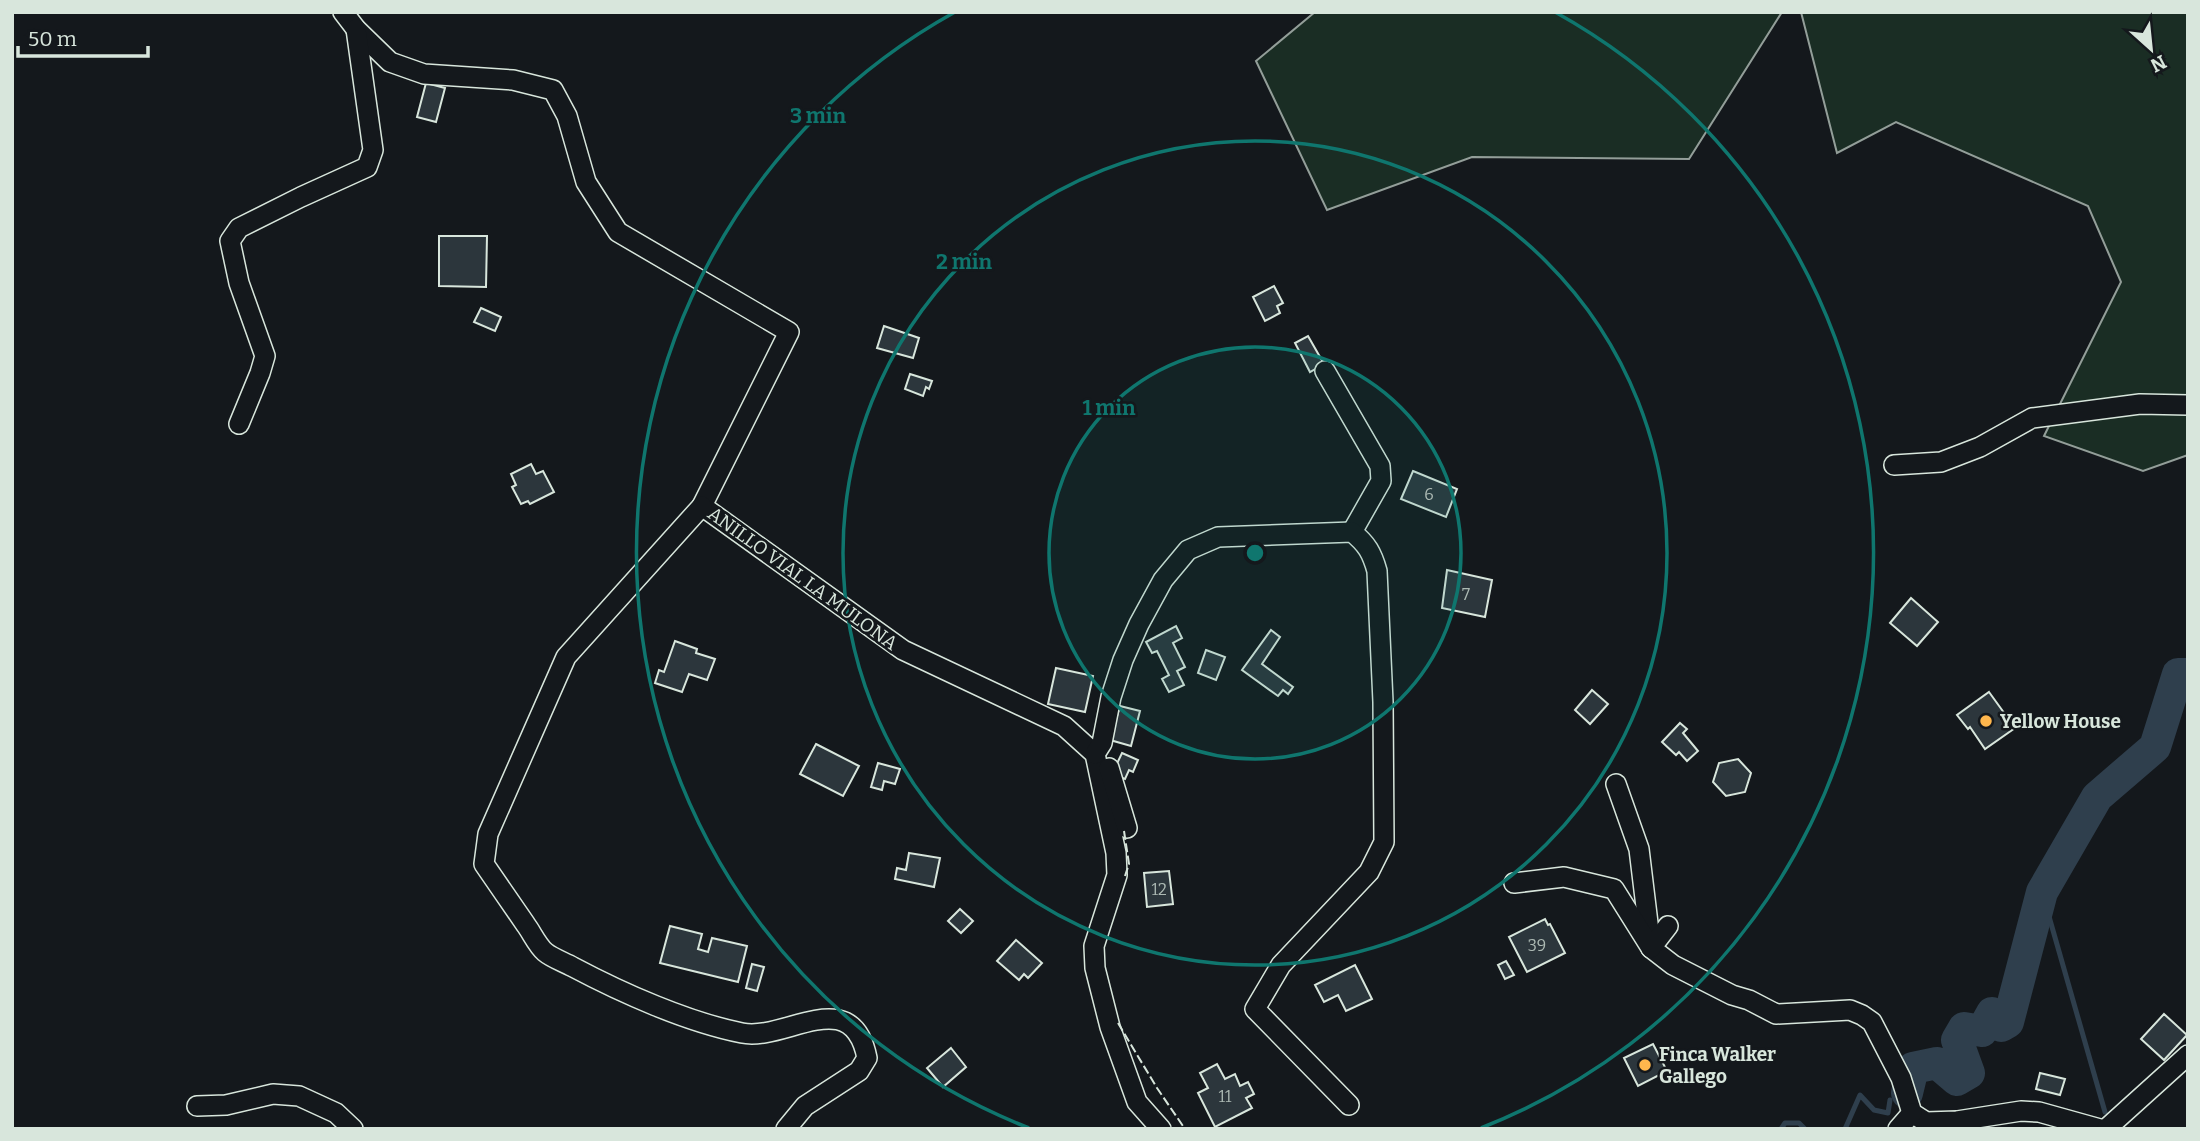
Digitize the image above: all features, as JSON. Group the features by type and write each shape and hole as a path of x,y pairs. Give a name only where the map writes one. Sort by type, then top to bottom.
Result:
{"street":[{"name":"ANILLO VIAL LA MULONA","path":"343,12 356,29 390,62 424,74 513,80 553,90 567,116 586,181 618,232 789,332 702,506 903,650 1064,726 1098,748"},
{"path":"239,424 265,356 239,283 230,241 239,228 367,167 373,150 356,29"},
{"path":"1325,371 1380,467 1381,481 1352,532"},
{"path":"1895,465 1941,462 1980,447 2032,418 2140,404 2188,405"},
{"path":"702,506 566,657 488,834 484,864 545,952 596,979 664,1009 743,1033 765,1033 817,1018 852,1027 864,1042 867,1058 859,1071 805,1106 786,1129"},
{"path":"1161,1129 1137,1102 1110,1027 1095,968 1094,946 1117,875 1116,853 1098,748 1123,660 1163,580 1188,550 1218,537 1352,532 1372,552 1377,571 1383,702 1384,842 1369,872 1281,965 1255,1010 1349,1105"},
{"path":"1098,748 1127,828"},
{"path":"1616,784 1639,849 1651,948"},
{"path":"1514,883 1564,877 1614,889 1651,948 1673,965 1732,995 1749,1000 1776,1014 1850,1010 1862,1015 1872,1022 1901,1078 1912,1113 1926,1122 1957,1121 2021,1111 2039,1112 2100,1129"},
{"path":"1651,948 1668,926"},
{"path":"2106,1129 2188,1055"},
{"path":"197,1106 226,1105 273,1094 299,1096 336,1113 353,1129"},
{"path":"1898,1129 1912,1113"}],"green space":[{"path":"1315,12 1782,12 1689,159 1472,157 1327,210 1256,61"},
{"path":"1801,12 2188,12 2188,455 2143,471 2044,436 2121,282 2088,206 1896,122 1837,153"}],"building":[{"path":"426,83 445,88 436,122 417,117"},
{"path":"439,236 487,236 486,287 439,286"},
{"path":"1274,286 1283,303 1277,306 1280,313 1265,321 1253,297"},
{"path":"481,308 501,317 495,331 474,322"},
{"path":"884,326 919,338 913,358 877,348"},
{"path":"1308,336 1324,364 1310,372 1295,343"},
{"path":"910,374 932,381 923,396 905,389"},
{"path":"531,464 536,474 543,471 554,492 530,504 528,501 521,504 512,487 516,485 511,474"},
{"path":"1413,471 1457,489 1446,517 1401,499"},
{"path":"1447,570 1492,580 1485,617 1442,608"},
{"path":"1911,598 1938,622 1917,646 1890,623"},
{"path":"1176,626 1182,638 1173,643 1185,667 1177,671 1184,685 1169,692 1162,679 1169,675 1157,651 1152,653 1146,642"},
{"path":"1271,630 1280,637 1262,664 1293,687 1288,694 1283,690 1278,696 1242,670"},
{"path":"675,641 697,649 696,653 715,659 707,680 689,674 682,692 655,683 659,670 664,672"},
{"path":"1206,650 1225,657 1216,680 1198,673"},
{"path":"1056,668 1093,676 1085,712 1048,704"},
{"path":"1592,690 1608,704 1590,724 1575,710"},
{"name":"Yellow House","path":"1989,692 2015,728 1985,749 1970,727 1968,729 1957,715"},
{"path":"1120,706 1140,711 1131,746 1110,740"},
{"path":"1680,723 1687,729 1683,733 1698,751 1687,761 1679,752 1676,755 1662,742"},
{"path":"816,744 859,766 843,796 800,774"},
{"path":"1122,753 1138,760 1133,772 1129,770 1125,779 1112,774"},
{"path":"1738,759 1751,773 1745,792 1726,796 1713,782 1719,763"},
{"path":"878,763 900,769 895,784 884,781 882,790 871,787"},
{"path":"909,853 940,858 934,887 895,879 897,868 906,870"},
{"path":"1169,871 1173,904 1147,907 1144,873"},
{"path":"960,909 973,921 961,933 948,921"},
{"path":"1545,919 1565,953 1527,972 1509,937"},
{"path":"670,926 702,934 698,949 708,952 712,938 747,946 738,982 660,963"},
{"path":"1016,940 1042,963 1028,978 1024,974 1019,980 997,961"},
{"path":"1506,961 1514,975 1505,979 1498,965"},
{"path":"752,964 764,967 757,991 746,988"},
{"path":"1355,965 1372,999 1346,1011 1338,995 1324,1002 1315,985"},
{"path":"2164,1014 2187,1035 2164,1060 2141,1039"},
{"name":"Finca Walker Gallego","path":"1653,1044 1667,1071 1638,1086 1624,1058"},
{"path":"951,1048 966,1067 943,1087 927,1068"},
{"path":"1217,1064 1225,1079 1235,1074 1240,1086 1248,1082 1254,1094 1246,1098 1252,1108 1215,1127 1198,1093 1208,1088 1200,1073"},
{"path":"2040,1073 2065,1079 2060,1095 2036,1089"}],"waterway":[{"path":"1907,1093 1913,1068 1937,1063 1957,1080 1969,1073 1957,1040 1964,1028 1982,1031 1992,1013 2001,1026 2008,1022 2042,892 2097,797 2155,747 2178,674 2188,674"},
{"path":"2042,892 2105,1112"},
{"path":"1845,1129 1860,1095 1874,1110 1888,1113 1890,1100"},
{"path":"1781,1129 1785,1123 1799,1123 1805,1129"}],"fence":[{"path":"1124,831 1129,864 1125,876"},
{"path":"1118,1023 1185,1129"}],"place":[{"name":"Yellow House","path":"1986,721"},
{"name":"Finca Walker Gallego","path":"1645,1065"}]}
